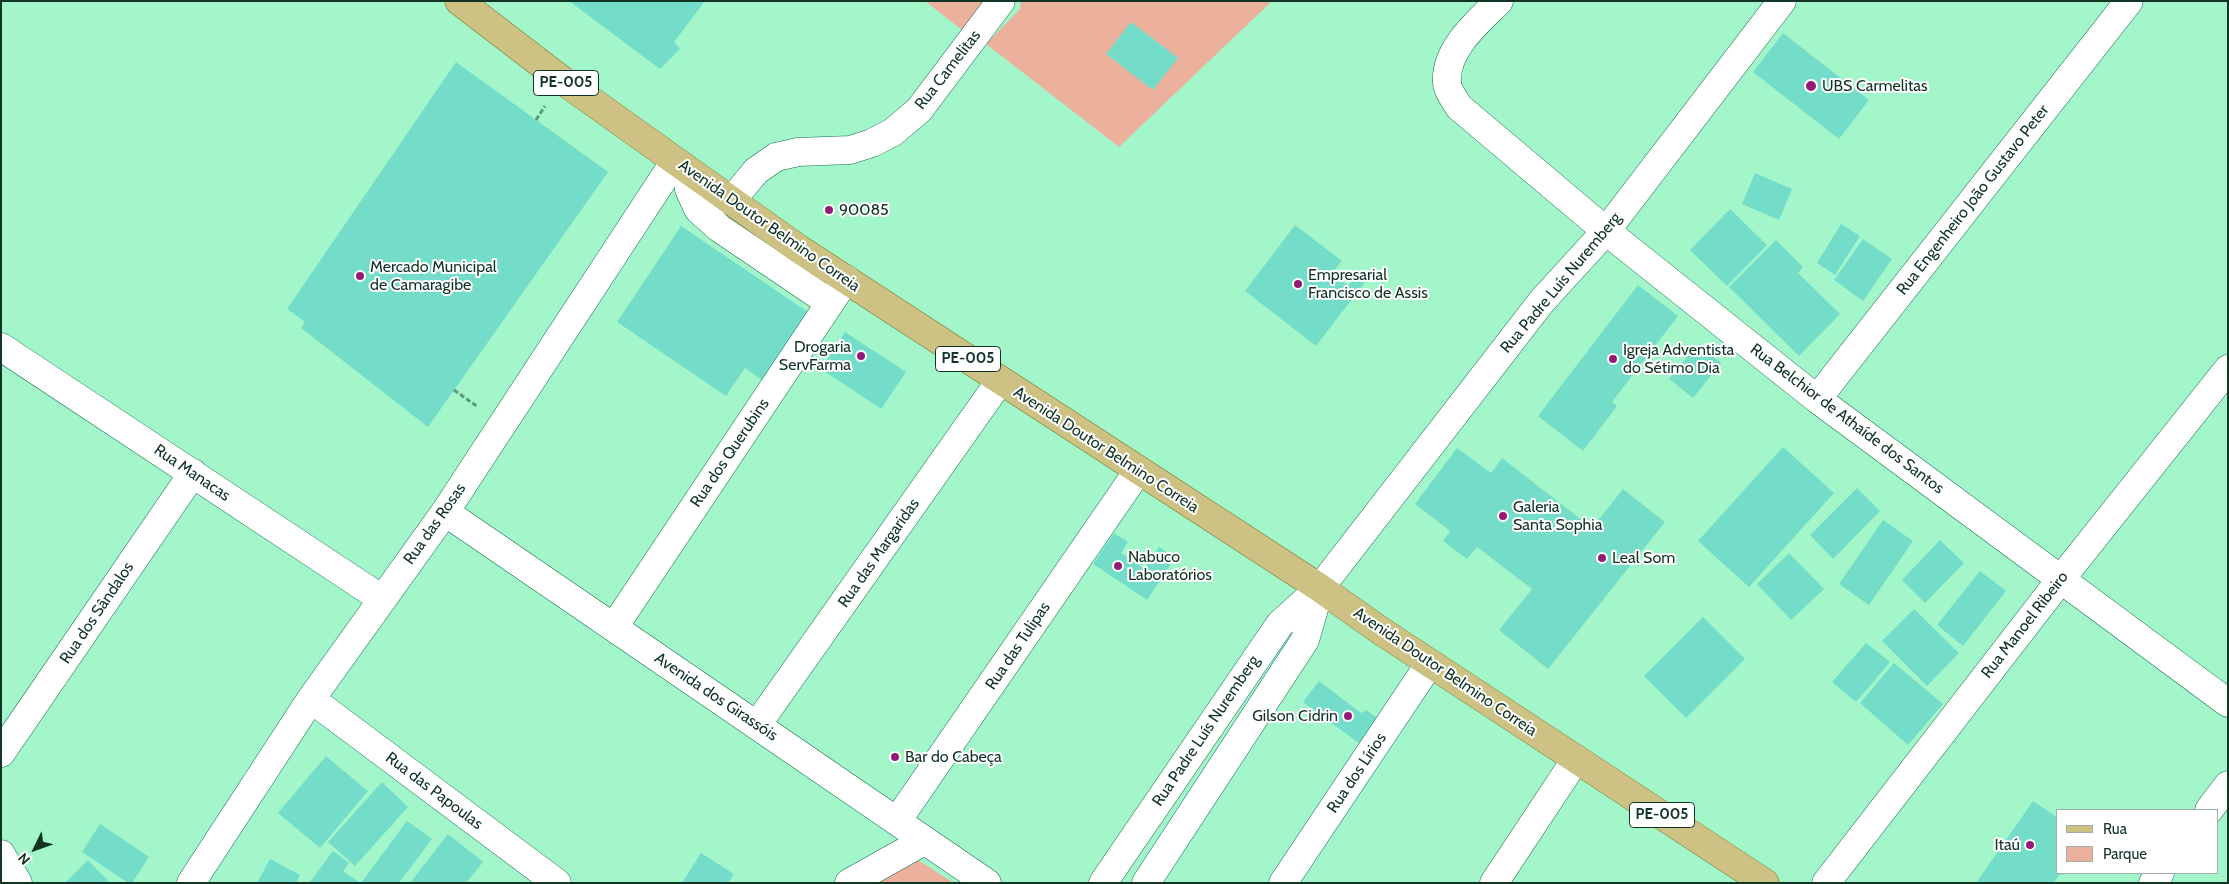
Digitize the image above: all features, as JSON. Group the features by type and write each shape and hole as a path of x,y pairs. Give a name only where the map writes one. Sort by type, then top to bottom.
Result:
{"main road":[{"name":"Avenida Doutor Belmino Correia","path":"459,1 562,80 682,166 846,279 1320,588 1576,759 1751,879"}],"street":[{"name":"Rua Camelitas","path":"731,200 756,171 776,157 798,152 850,150 893,132 919,110 1001,1"},
{"name":"Rua Belchior de Athaíde dos Santos","path":"1499,1 1468,32 1451,60 1447,83 1458,107 1606,231 1817,399 2228,703"},
{"name":"Rua Padre Luís Nuremberg","path":"1103,883 1280,624 1320,588 1542,301 1606,231 1782,1"},
{"name":"Rua Engenheiro João Gustavo Peter","path":"1817,399 2129,1"},
{"path":"682,166 689,189 698,208 719,228 830,303"},
{"name":"Rua das Rosas","path":"191,883 311,698 445,512 682,166"},
{"name":"Rua dos Querubins","path":"614,628 846,279"},
{"name":"Rua Manacas","path":"1,347 382,599"},
{"name":"Rua Manoel Ribeiro","path":"1826,883 2061,579 2228,369"},
{"name":"Rua das Margaridas","path":"757,725 1000,381"},
{"name":"Rua das Tulipas","path":"898,821 1138,470"},
{"name":"Rua dos Sândalos","path":"1,753 193,473"},
{"name":"Avenida dos Girassóis","path":"445,512 987,883"},
{"name":"Rua Padre Luís Nuremberg","path":"1146,883 1305,640 1320,588"},
{"name":"Rua dos Lírios","path":"1283,883 1430,663"},
{"name":"Rua das Papoulas","path":"311,698 557,883"},
{"path":"1494,883 1576,759"},
{"path":"2210,809 2228,786"},
{"path":"848,883 924,840"},
{"path":"1,854 18,883"}],"green space":[{"path":"925,1 985,1 962,30"},
{"path":"1021,1 1272,1 1119,147 986,44 1020,9"},
{"path":"913,857 954,883 867,883"}],"building":[{"path":"569,1 705,1 674,42 680,49 660,69"},
{"path":"1131,22 1178,58 1153,90 1106,54"},
{"name":"UBS Carmelitas","path":"1783,33 1869,100 1839,139 1753,72"},
{"path":"456,62 608,172 428,427 301,328 305,322 287,309"},
{"path":"1755,173 1792,189 1779,220 1742,204"},
{"path":"1730,209 1767,245 1727,286 1690,250"},
{"path":"1841,224 1860,236 1835,275 1817,263"},
{"name":"Empresarial Francisco de Assis","path":"1295,225 1342,261 1332,273 1348,286 1356,276 1365,282 1316,346 1245,291"},
{"path":"681,226 808,312 762,380 745,368 726,396 617,322"},
{"path":"1863,239 1892,259 1863,301 1834,280"},
{"path":"1776,240 1803,267 1798,273 1840,314 1799,356 1729,287"},
{"name":"Igreja Adventista do Sétimo Dia","path":"1638,285 1678,316 1612,402 1617,406 1583,451 1538,416"},
{"path":"845,332 906,372 881,409 821,369"},
{"path":"1698,344 1721,363 1693,398 1669,379"},
{"path":"1783,447 1834,493 1749,587 1698,541"},
{"path":"1457,448 1491,473 1502,458 1592,528 1623,489 1665,522 1548,669 1499,630 1532,589 1477,547 1467,559 1443,541 1450,531 1415,504"},
{"path":"1857,488 1880,511 1833,559 1810,535"},
{"path":"1883,520 1913,541 1869,605 1839,584"},
{"name":"Nabuco Laboratórios","path":"1114,533 1128,542 1121,553 1144,569 1159,547 1175,558 1147,600 1093,564"},
{"path":"1940,540 1964,563 1925,603 1902,580"},
{"path":"1789,553 1824,589 1791,620 1757,584"},
{"path":"1980,571 2006,591 1963,646 1937,625"},
{"path":"1914,609 1959,653 1927,686 1882,641"},
{"path":"1703,617 1745,659 1686,718 1644,676"},
{"path":"1866,643 1890,662 1856,702 1832,682"},
{"path":"1894,663 1943,704 1908,745 1860,703"},
{"name":"Gilson Cidrin","path":"1319,681 1361,713 1366,710 1379,719 1360,744 1303,702"},
{"path":"326,756 368,791 320,848 278,813"},
{"path":"382,782 408,807 355,866 328,842"},
{"name":"Itaú","path":"2033,801 2056,817 2056,874 2065,874 2059,875 2054,883 1976,883"},
{"path":"407,821 432,839 399,883 361,883"},
{"path":"100,824 149,857 132,883 128,883 82,852"},
{"path":"448,834 483,862 466,883 410,883"},
{"path":"333,851 349,863 343,871 360,883 310,882"},
{"path":"701,853 734,874 728,883 682,883"},
{"path":"270,859 300,875 296,883 257,883"},
{"path":"88,860 110,883 65,883"}],"place":[{"name":"UBS Carmelitas","path":"1811,86"},
{"name":"90085","path":"829,210"},
{"name":"Mercado Municipal de Camaragibe","path":"360,276"},
{"name":"Empresarial Francisco de Assis","path":"1298,284"},
{"name":"Drogaria ServFarma","path":"861,356"},
{"name":"Igreja Adventista do Sétimo Dia","path":"1613,359"},
{"name":"Galeria Santa Sophia","path":"1503,516"},
{"name":"Leal Som","path":"1602,558"},
{"name":"Nabuco Laboratórios","path":"1118,566"},
{"name":"Gilson Cidrin","path":"1348,716"},
{"name":"Bar do Cabeça","path":"895,757"},
{"name":"Itaú","path":"2030,845"}]}
